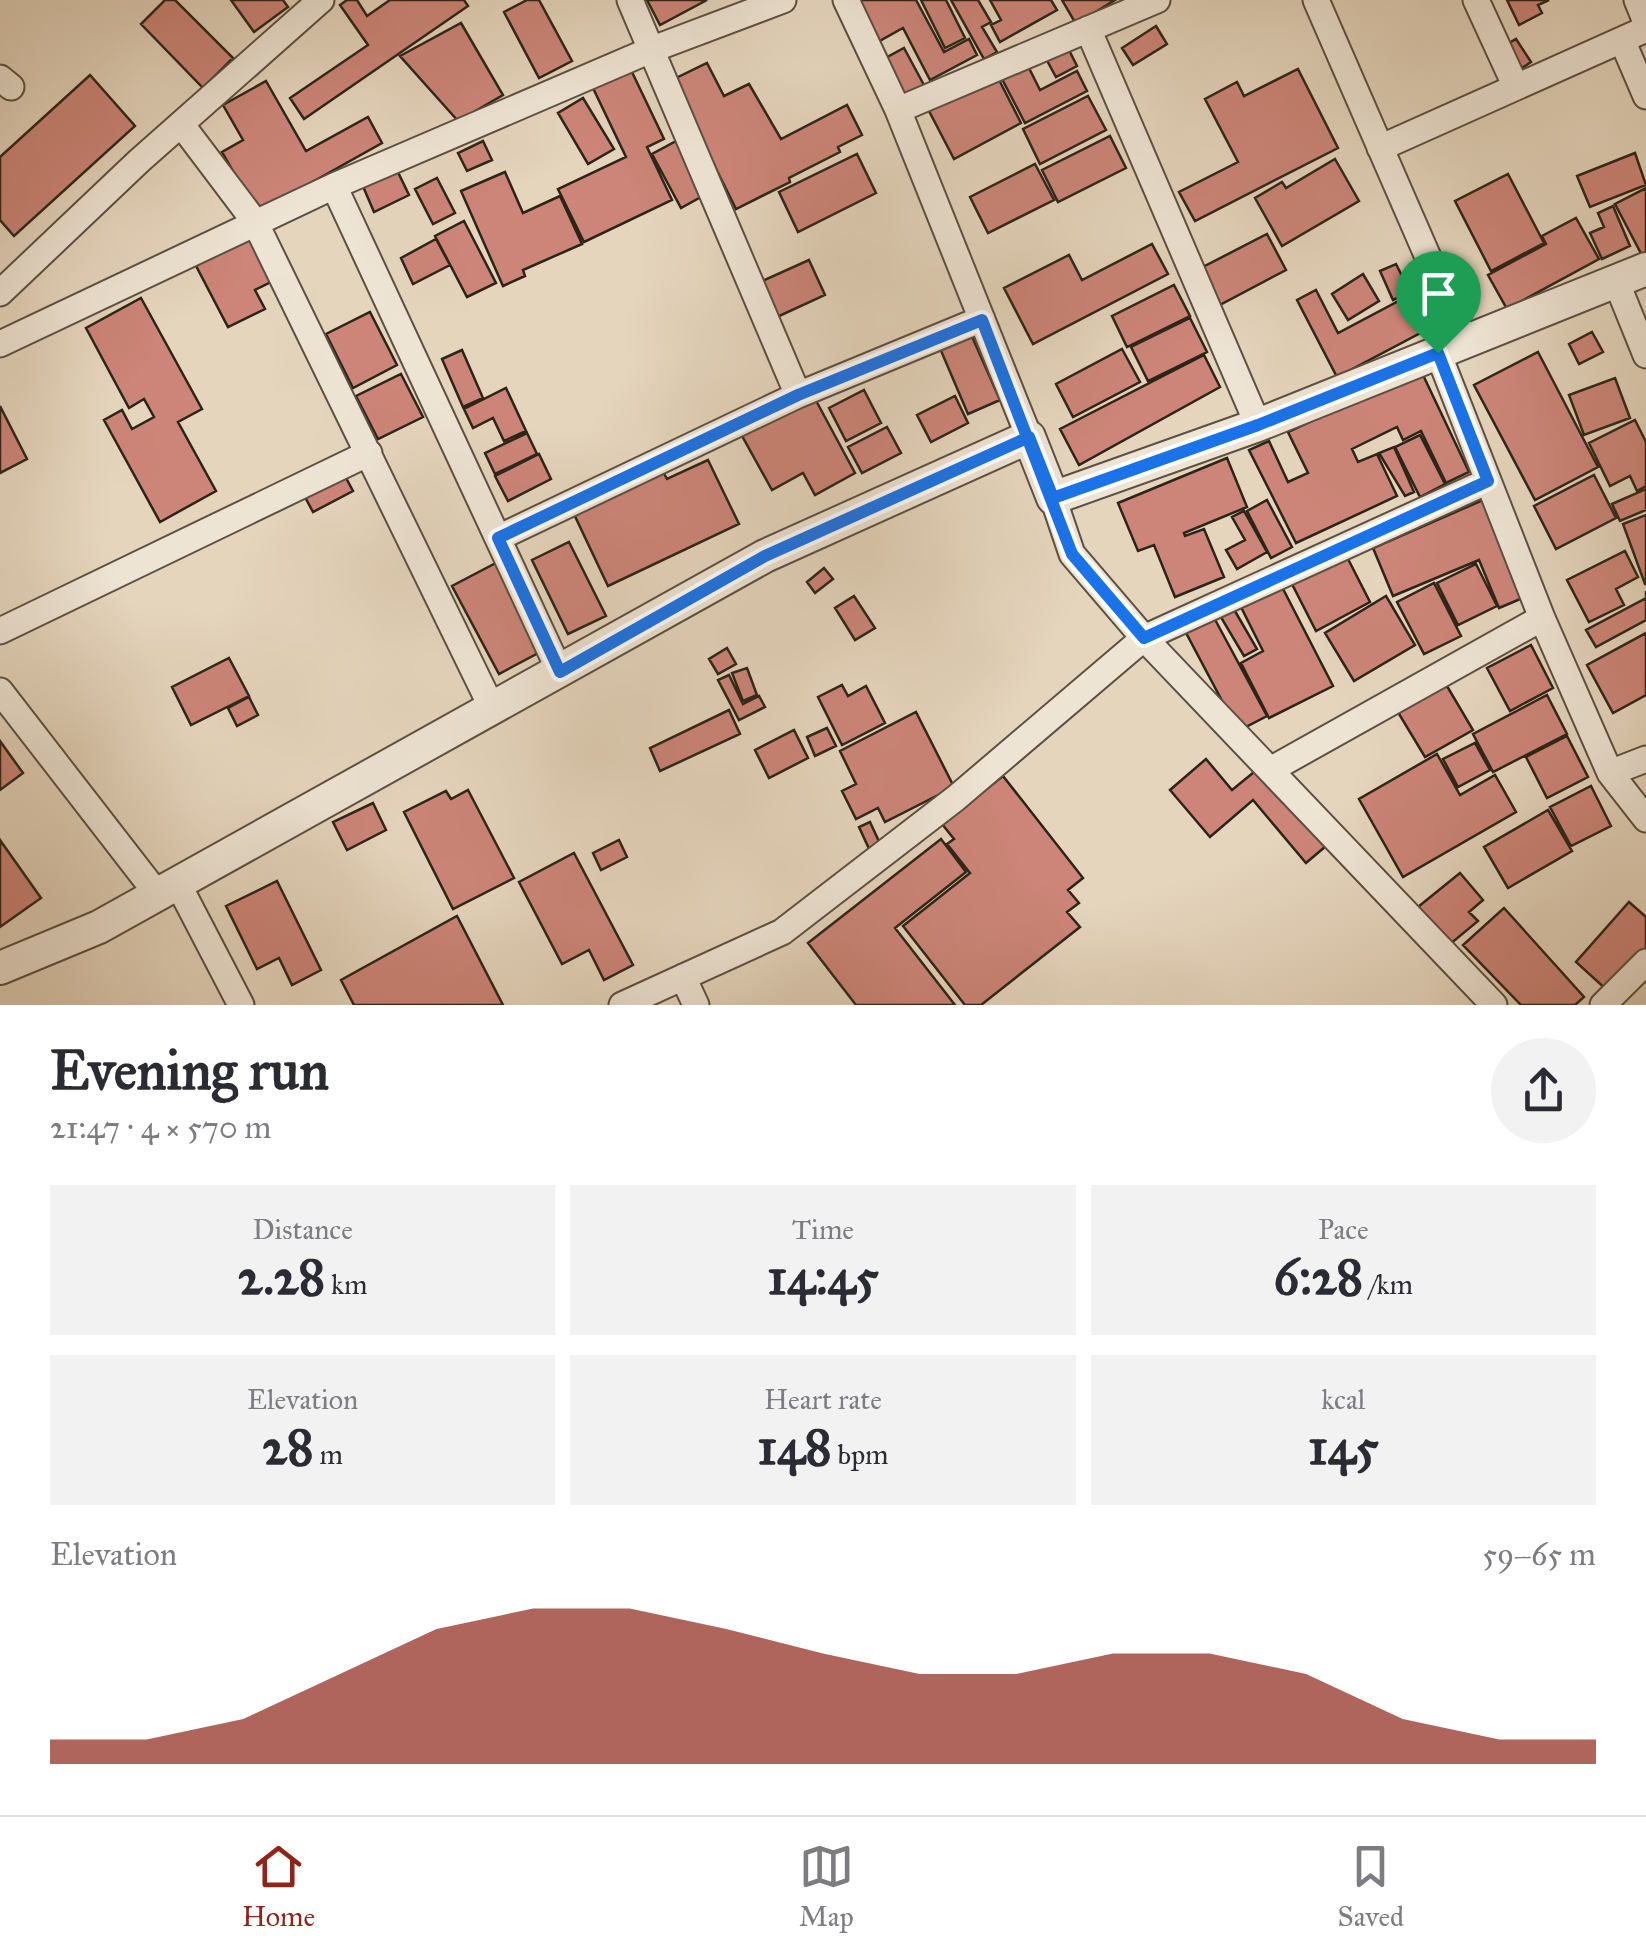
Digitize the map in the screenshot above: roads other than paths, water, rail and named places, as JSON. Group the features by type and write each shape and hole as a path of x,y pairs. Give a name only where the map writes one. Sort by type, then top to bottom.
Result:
{"street":[{"path":"0,293 180,124 321,0"},
{"path":"630,0 798,395"},
{"path":"0,344 334,186 653,48 783,0"},
{"path":"846,0 898,110 1072,554 1144,638 1494,1005"},
{"path":"898,110 1157,0"},
{"path":"1316,0 1380,148 1452,348 1488,481 1542,618 1610,772 1646,818"},
{"path":"1476,0 1516,87"},
{"path":"1636,0 1646,22"},
{"path":"1088,29 1258,425"},
{"path":"1380,148 1646,30"},
{"path":"1622,40 1646,96"},
{"path":"180,124 255,222 493,710"},
{"path":"334,186 560,672"},
{"path":"1053,498 1258,425 1631,275 1646,354"},
{"path":"498,538 798,395 982,320"},
{"path":"0,968 100,927 765,556 1029,437"},
{"path":"0,631 369,453"},
{"path":"622,1005 782,932 956,798 1144,638 1488,481"},
{"path":"1270,770 1542,618"},
{"path":"0,691 168,889 241,1005"},
{"path":"1610,772 1646,759"},
{"path":"1603,1005 1646,962"},
{"path":"683,978 696,1005"}]}
